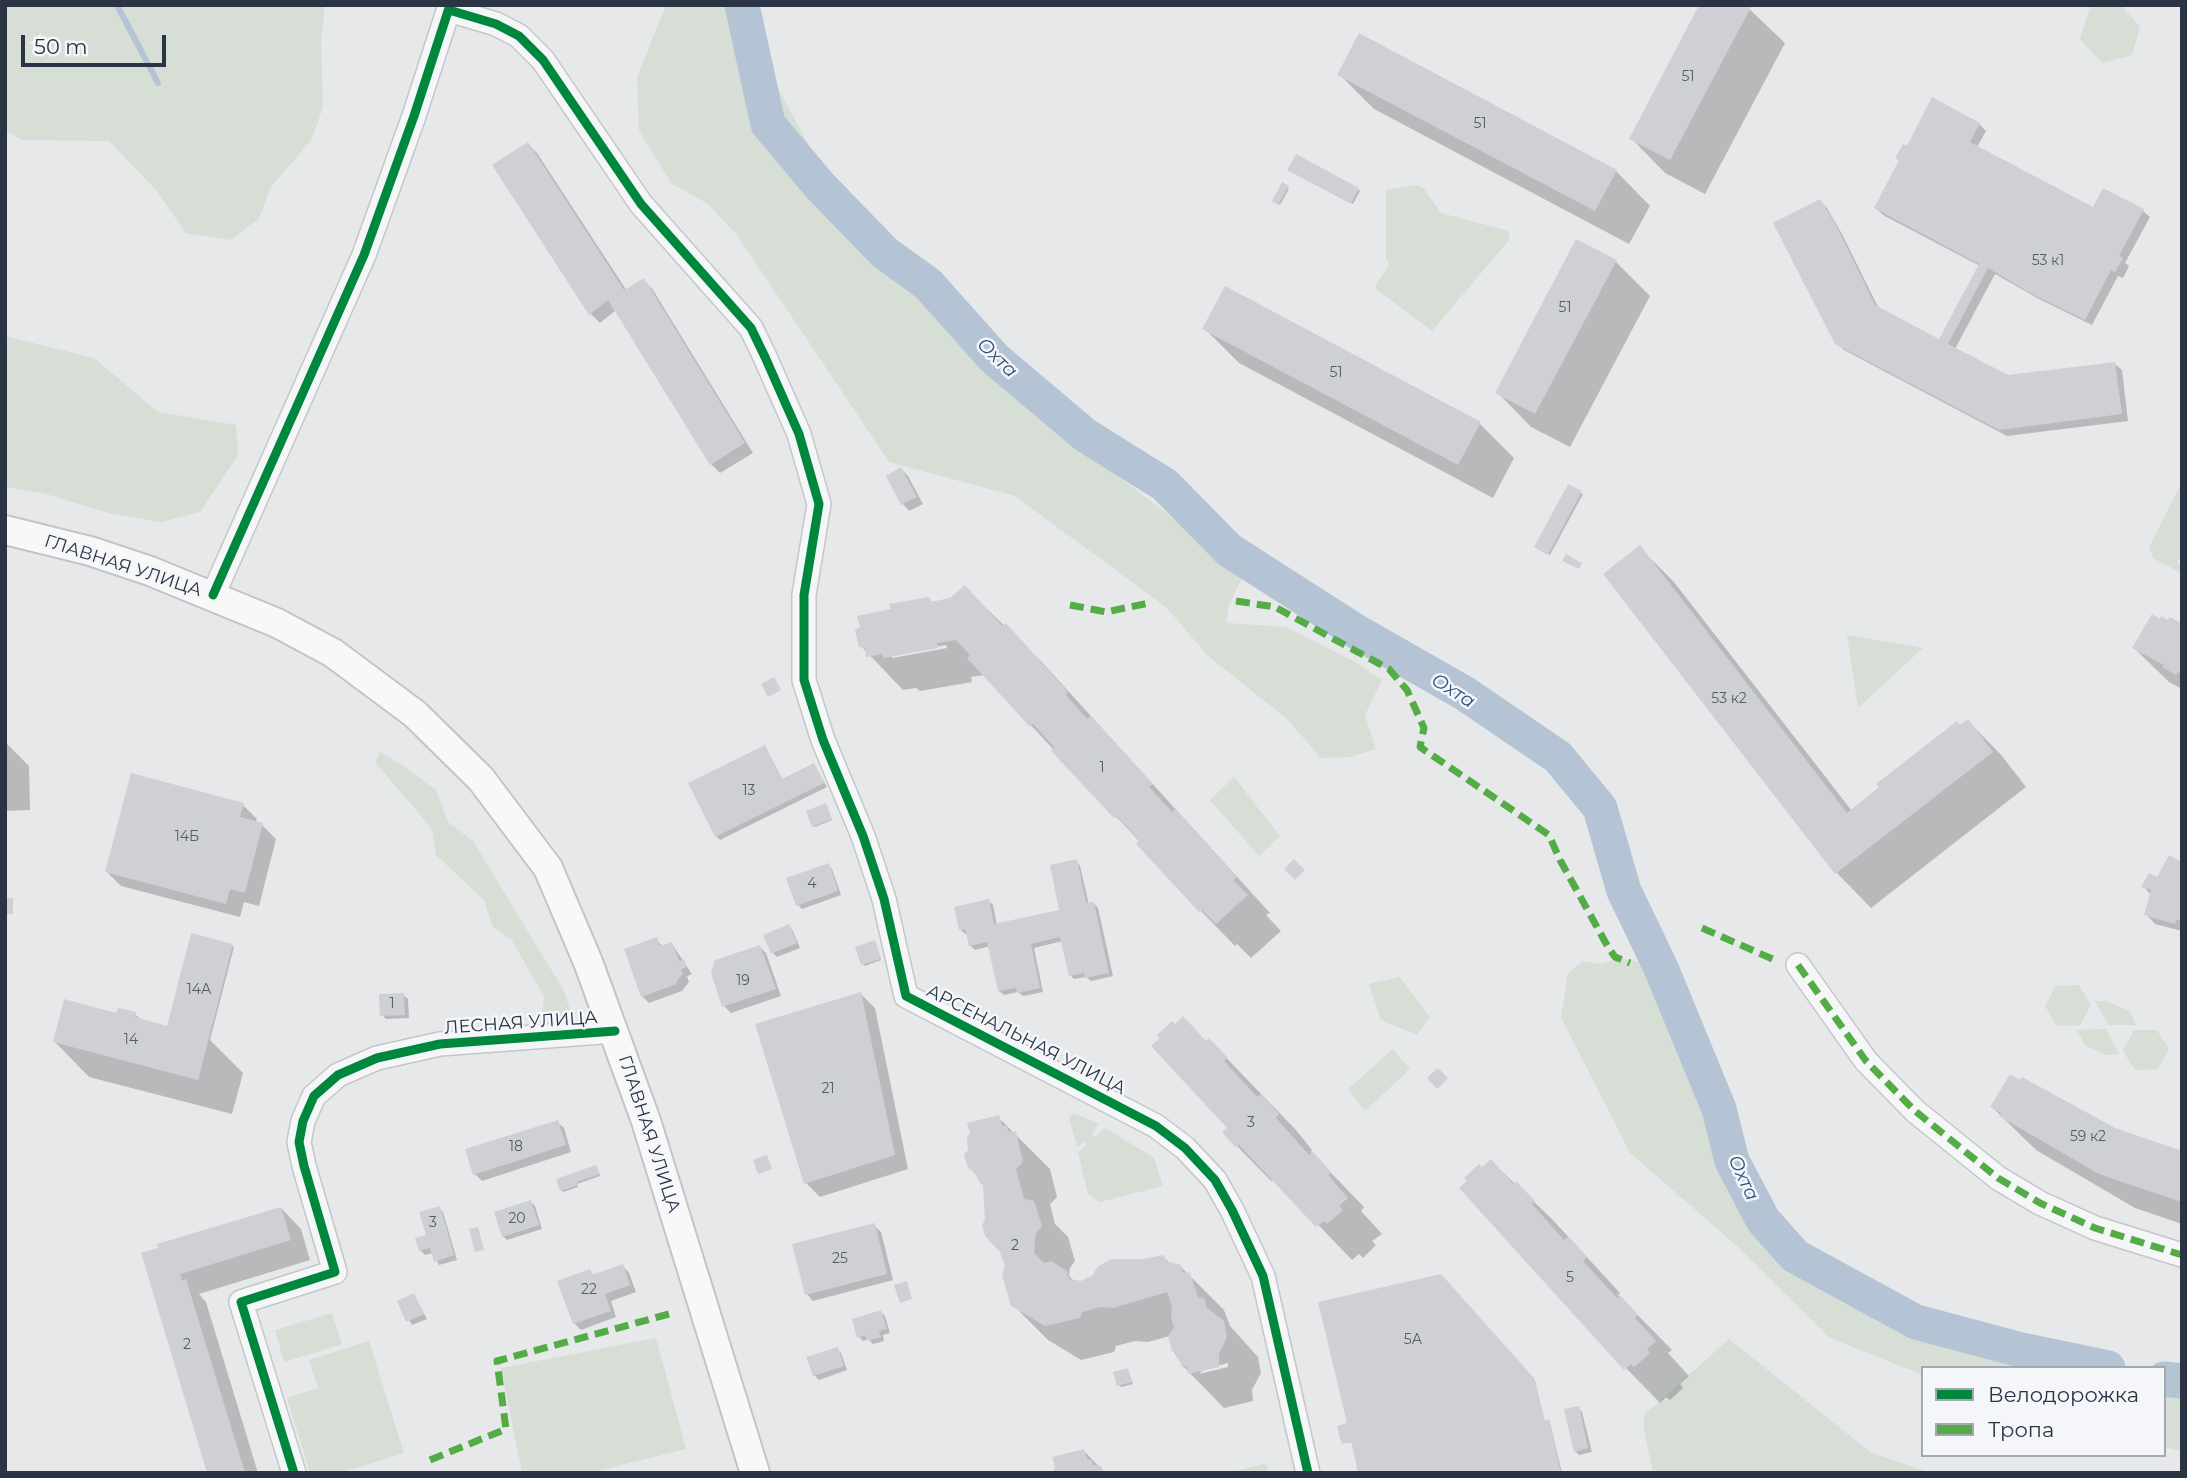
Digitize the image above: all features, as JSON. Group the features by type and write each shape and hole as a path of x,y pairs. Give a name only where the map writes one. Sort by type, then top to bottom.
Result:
{"main road":[{"name":"ГЛАВНАЯ УЛИЦА","path":"5,530 90,551 150,570 277,623 332,653 415,714 481,779 548,868 589,962 650,1133 755,1473"}],"street":[{"path":"213,595 364,255 450,7"},
{"name":"АРСЕНАЛЬНАЯ УЛИЦА","path":"450,7 496,24 519,36 543,60 640,204 751,328 799,434 819,504 804,595 804,680 823,740 863,836 884,899 906,996 1156,1126 1185,1148 1214,1180 1232,1210 1264,1276 1308,1473"},
{"path":"1798,965 1866,1060 1915,1111 1998,1178 2039,1203 2095,1228 2182,1255"},
{"name":"ЛЕСНАЯ УЛИЦА","path":"294,1473 241,1303 335,1272 299,1142 303,1121 314,1096 338,1075 367,1062 427,1046 615,1031"}],"shaded area":[{"path":"5,5 325,5 321,42 323,107 312,139 271,187 259,218 231,240 186,233 156,190 109,141 22,140 5,130"},
{"path":"666,5 754,5 765,64 820,166 895,276 979,360 1057,429 1244,573 1228,608 1227,623 1286,627 1357,663 1382,680 1365,715 1376,749 1350,757 1321,758 1287,719 1207,655 1167,608 1015,496 889,462 737,235 708,204 672,184 639,131 637,77"},
{"path":"2121,5 2140,27 2132,55 2102,63 2080,39 2090,7"},
{"path":"1417,185 1424,189 1441,213 1509,231 1509,240 1432,331 1375,286 1389,265 1386,258 1386,190"},
{"path":"5,336 94,358 158,412 236,425 238,455 200,512 161,522 108,513 43,493 5,487"},
{"path":"2182,482 2182,554 2177,563 2182,566 2181,573 2153,558 2149,547"},
{"path":"1847,635 1923,648 1858,708"},
{"path":"380,752 436,790 448,822 473,841 563,989 572,1016 554,1022 542,1013 544,996 511,939 493,927 484,900 436,855 432,829 375,762"},
{"path":"1234,777 1280,836 1259,856 1210,800"},
{"path":"1622,959 1642,962 1695,1073 1745,1208 1790,1257 1912,1330 2067,1366 1921,1366 1921,1374 1830,1338 1736,1245 1630,1153 1561,1017 1568,973 1582,961 1599,964"},
{"path":"1400,977 1430,1017 1417,1035 1381,1020 1369,984"},
{"path":"2079,985 2091,1005 2080,1025 2057,1026 2045,1006 2056,986"},
{"path":"2095,1001 2106,1001 2130,1011 2136,1025 2108,1025"},
{"path":"2106,1029 2119,1054 2105,1055 2085,1045 2077,1030"},
{"path":"2134,1030 2157,1030 2169,1049 2158,1069 2135,1070 2123,1051"},
{"path":"1393,1049 1410,1069 1365,1111 1348,1089"},
{"path":"1074,1113 1099,1124 1092,1134 1095,1137 1105,1128 1154,1158 1163,1186 1100,1202 1088,1194 1078,1152 1087,1145 1085,1142 1077,1147 1069,1117"},
{"path":"332,1313 342,1344 284,1362 275,1330"},
{"path":"656,1338 686,1449 589,1473 522,1473 501,1368"},
{"path":"1729,1339 1870,1452 1930,1473 1653,1473 1644,1430 1644,1415"},
{"path":"369,1341 404,1453 340,1473 310,1473 287,1398 318,1388 309,1360"},
{"path":"2166,1385 2182,1388 2182,1451 2166,1447"},
{"path":"1265,1463 1268,1473 1230,1473"}],"building":[{"path":"1699,5 1751,7 1670,160 1629,139"},
{"path":"1359,33 1617,170 1595,211 1337,75"},
{"path":"1932,97 1980,123 1970,142 2093,207 2103,188 2144,209 2119,256 2123,258 2115,272 2111,270 2085,320 2030,293 1988,268 1948,344 2008,375 2115,362 2122,414 1999,430 1835,344 1773,223 1820,199 1836,225 1875,305 1939,339 1979,264 1874,208 1899,160 1895,158 1903,144 1907,146"},
{"path":"528,142 624,290 644,278 745,443 710,465 608,300 589,315 492,165"},
{"path":"1296,154 1359,188 1351,204 1287,170"},
{"path":"1282,182 1289,186 1278,205 1272,201"},
{"path":"1576,239 1617,260 1535,414 1495,393"},
{"path":"1225,286 1481,422 1458,465 1202,329"},
{"path":"901,467 917,497 901,505 886,476"},
{"path":"1568,484 1582,491 1548,555 1534,547"},
{"path":"1640,545 1847,813 1879,787 1876,784 1957,721 1960,725 1968,719 1993,752 1835,874 1603,574"},
{"path":"1566,554 1582,563 1579,569 1562,561"},
{"path":"965,585 1002,626 1006,623 1068,692 1066,695 1087,719 1091,716 1153,784 1149,787 1172,812 1175,809 1237,877 1233,880 1248,895 1216,924 1202,910 1199,912 1136,844 1139,840 1117,816 1114,818 1051,751 1054,747 1033,724 1030,727 967,658 970,655 956,640 937,643 938,648 884,658 882,654 866,657 865,648 859,647 855,630 860,627 857,616 891,609 889,604 929,597 931,602 950,598"},
{"path":"2152,614 2160,619 2161,616 2168,620 2170,617 2182,624 2182,674 2178,672 2176,675 2162,667 2164,665 2132,648"},
{"path":"774,677 781,690 768,697 761,684"},
{"path":"765,745 782,779 814,763 824,783 715,837 688,783"},
{"path":"131,773 244,803 240,817 263,823 245,893 230,889 226,904 105,872"},
{"path":"826,803 832,819 812,827 806,811"},
{"path":"2169,855 2182,862 2182,921 2176,920 2175,924 2144,915 2151,890 2141,887 2149,873 2157,877"},
{"path":"1077,859 1086,903 1094,902 1109,973 1085,978 1084,973 1069,976 1060,937 1031,944 1040,988 1017,993 1016,988 998,991 987,942 969,946 965,929 959,930 954,907 989,899 994,924 1059,910 1050,865"},
{"path":"1294,859 1305,870 1295,880 1284,869"},
{"path":"829,863 838,891 796,906 786,878"},
{"path":"5,898 13,898 13,914 5,914"},
{"path":"789,924 797,943 771,954 763,935"},
{"path":"191,933 233,944 198,1080 53,1042 64,999 116,1013 118,1008 136,1012 135,1017 167,1026"},
{"path":"657,937 660,946 672,942 679,961 684,959 687,967 681,969 683,974 677,984 641,997 624,949"},
{"path":"875,940 881,959 861,965 855,947"},
{"path":"760,945 776,989 722,1007 711,973 715,960"},
{"path":"861,992 895,1155 804,1184 755,1024"},
{"path":"404,993 405,1015 380,1016 379,994"},
{"path":"1183,1016 1206,1041 1209,1038 1228,1058 1224,1061 1257,1097 1261,1094 1279,1114 1276,1118 1309,1155 1313,1152 1331,1172 1328,1175 1348,1198 1339,1206 1343,1210 1327,1224 1324,1221 1316,1227 1239,1145 1235,1147 1222,1132 1227,1128 1151,1046 1160,1038 1157,1035 1172,1021 1175,1024"},
{"path":"1438,1068 1448,1078 1437,1089 1427,1078"},
{"path":"2010,1074 2020,1080 2022,1077 2115,1128 2182,1151 2182,1202 2099,1174 1999,1116 2001,1113 1990,1107"},
{"path":"999,1115 1002,1125 1007,1126 1008,1131 1016,1132 1023,1162 1016,1169 1024,1199 1034,1201 1042,1226 1036,1233 1034,1253 1044,1263 1051,1261 1067,1271 1069,1279 1081,1281 1093,1275 1098,1266 1112,1259 1143,1259 1164,1255 1166,1261 1181,1265 1183,1272 1190,1273 1198,1297 1205,1299 1206,1307 1224,1321 1227,1337 1219,1354 1219,1367 1188,1374 1187,1367 1182,1367 1176,1352 1172,1351 1168,1336 1174,1328 1172,1306 1167,1292 1113,1308 1100,1307 1082,1312 1080,1318 1045,1326 1011,1306 1002,1275 1005,1266 1000,1252 985,1236 982,1225 985,1220 983,1185 968,1168 964,1154 968,1150 967,1137 970,1133 967,1123"},
{"path":"558,1120 566,1145 473,1175 465,1149"},
{"path":"767,1155 772,1169 758,1174 753,1160"},
{"path":"1491,1159 1513,1184 1516,1181 1535,1201 1532,1204 1564,1240 1568,1237 1587,1257 1583,1261 1617,1298 1620,1295 1638,1315 1635,1318 1656,1341 1647,1349 1650,1353 1634,1367 1631,1364 1624,1370 1459,1188 1467,1181 1464,1178 1479,1164 1482,1167"},
{"path":"596,1165 600,1174 560,1191 556,1179"},
{"path":"531,1200 539,1225 502,1237 494,1212"},
{"path":"440,1206 454,1255 434,1262 430,1248 419,1251 415,1238 426,1235 419,1212"},
{"path":"281,1207 291,1240 180,1274 182,1281 186,1279 245,1473 207,1473 141,1253 158,1248 157,1244"},
{"path":"875,1223 887,1274 805,1295 792,1244"},
{"path":"478,1227 484,1250 475,1252 469,1229"},
{"path":"623,1264 630,1285 605,1294 611,1311 573,1324 557,1281 590,1269 592,1275"},
{"path":"1441,1274 1534,1378 1545,1421 1549,1419 1561,1473 1358,1473 1351,1441 1342,1444 1339,1435 1337,1426 1347,1423 1318,1302"},
{"path":"907,1281 912,1299 900,1303 894,1285"},
{"path":"414,1293 424,1314 406,1322 397,1301"},
{"path":"881,1310 887,1329 879,1331 881,1337 867,1341 865,1335 857,1338 852,1319"},
{"path":"838,1347 844,1366 813,1376 806,1357"},
{"path":"1128,1368 1132,1382 1117,1386 1113,1372"},
{"path":"1579,1406 1588,1448 1574,1452 1564,1409"},
{"path":"1084,1449 1087,1459 1092,1460 1093,1465 1101,1466 1103,1473 1053,1473 1055,1467 1052,1457"}],"waterway":[{"path":"117,5 158,83"},
{"name":"Охта","path":"742,5 768,124 820,186 885,253 928,284 994,358 1085,435 1165,485 1229,550 1357,632 1464,693 1558,757 1600,808 1624,891 1661,968 1719,1109 1732,1161 1763,1220 1795,1256 1916,1322 2021,1350 2098,1366"},
{"name":"Охта","path":"2166,1379 2182,1381"}],"marked path":[{"path":"1236,601 1275,607 1389,669 1407,690 1424,728 1420,747 1549,835 1608,947 1615,957 1630,963"},
{"path":"1070,605 1106,612 1149,603"},
{"path":"1702,928 1777,961"},
{"path":"1798,965 1866,1061 1915,1111 1998,1178 2040,1203 2095,1228 2182,1255"},
{"path":"430,1460 506,1429 497,1361 669,1314"}],"cycle path":[{"path":"213,595 364,255 450,5"},
{"path":"449,10 496,24 519,36 543,60 641,204 751,328 765,357 799,434 819,504 804,595 804,680 823,740 863,836 884,899 906,996 1156,1126 1185,1148 1215,1180 1263,1276 1308,1473"},
{"path":"294,1473 241,1302 335,1272 299,1142 303,1121 314,1096 338,1075 377,1058 440,1044 615,1031"}]}
